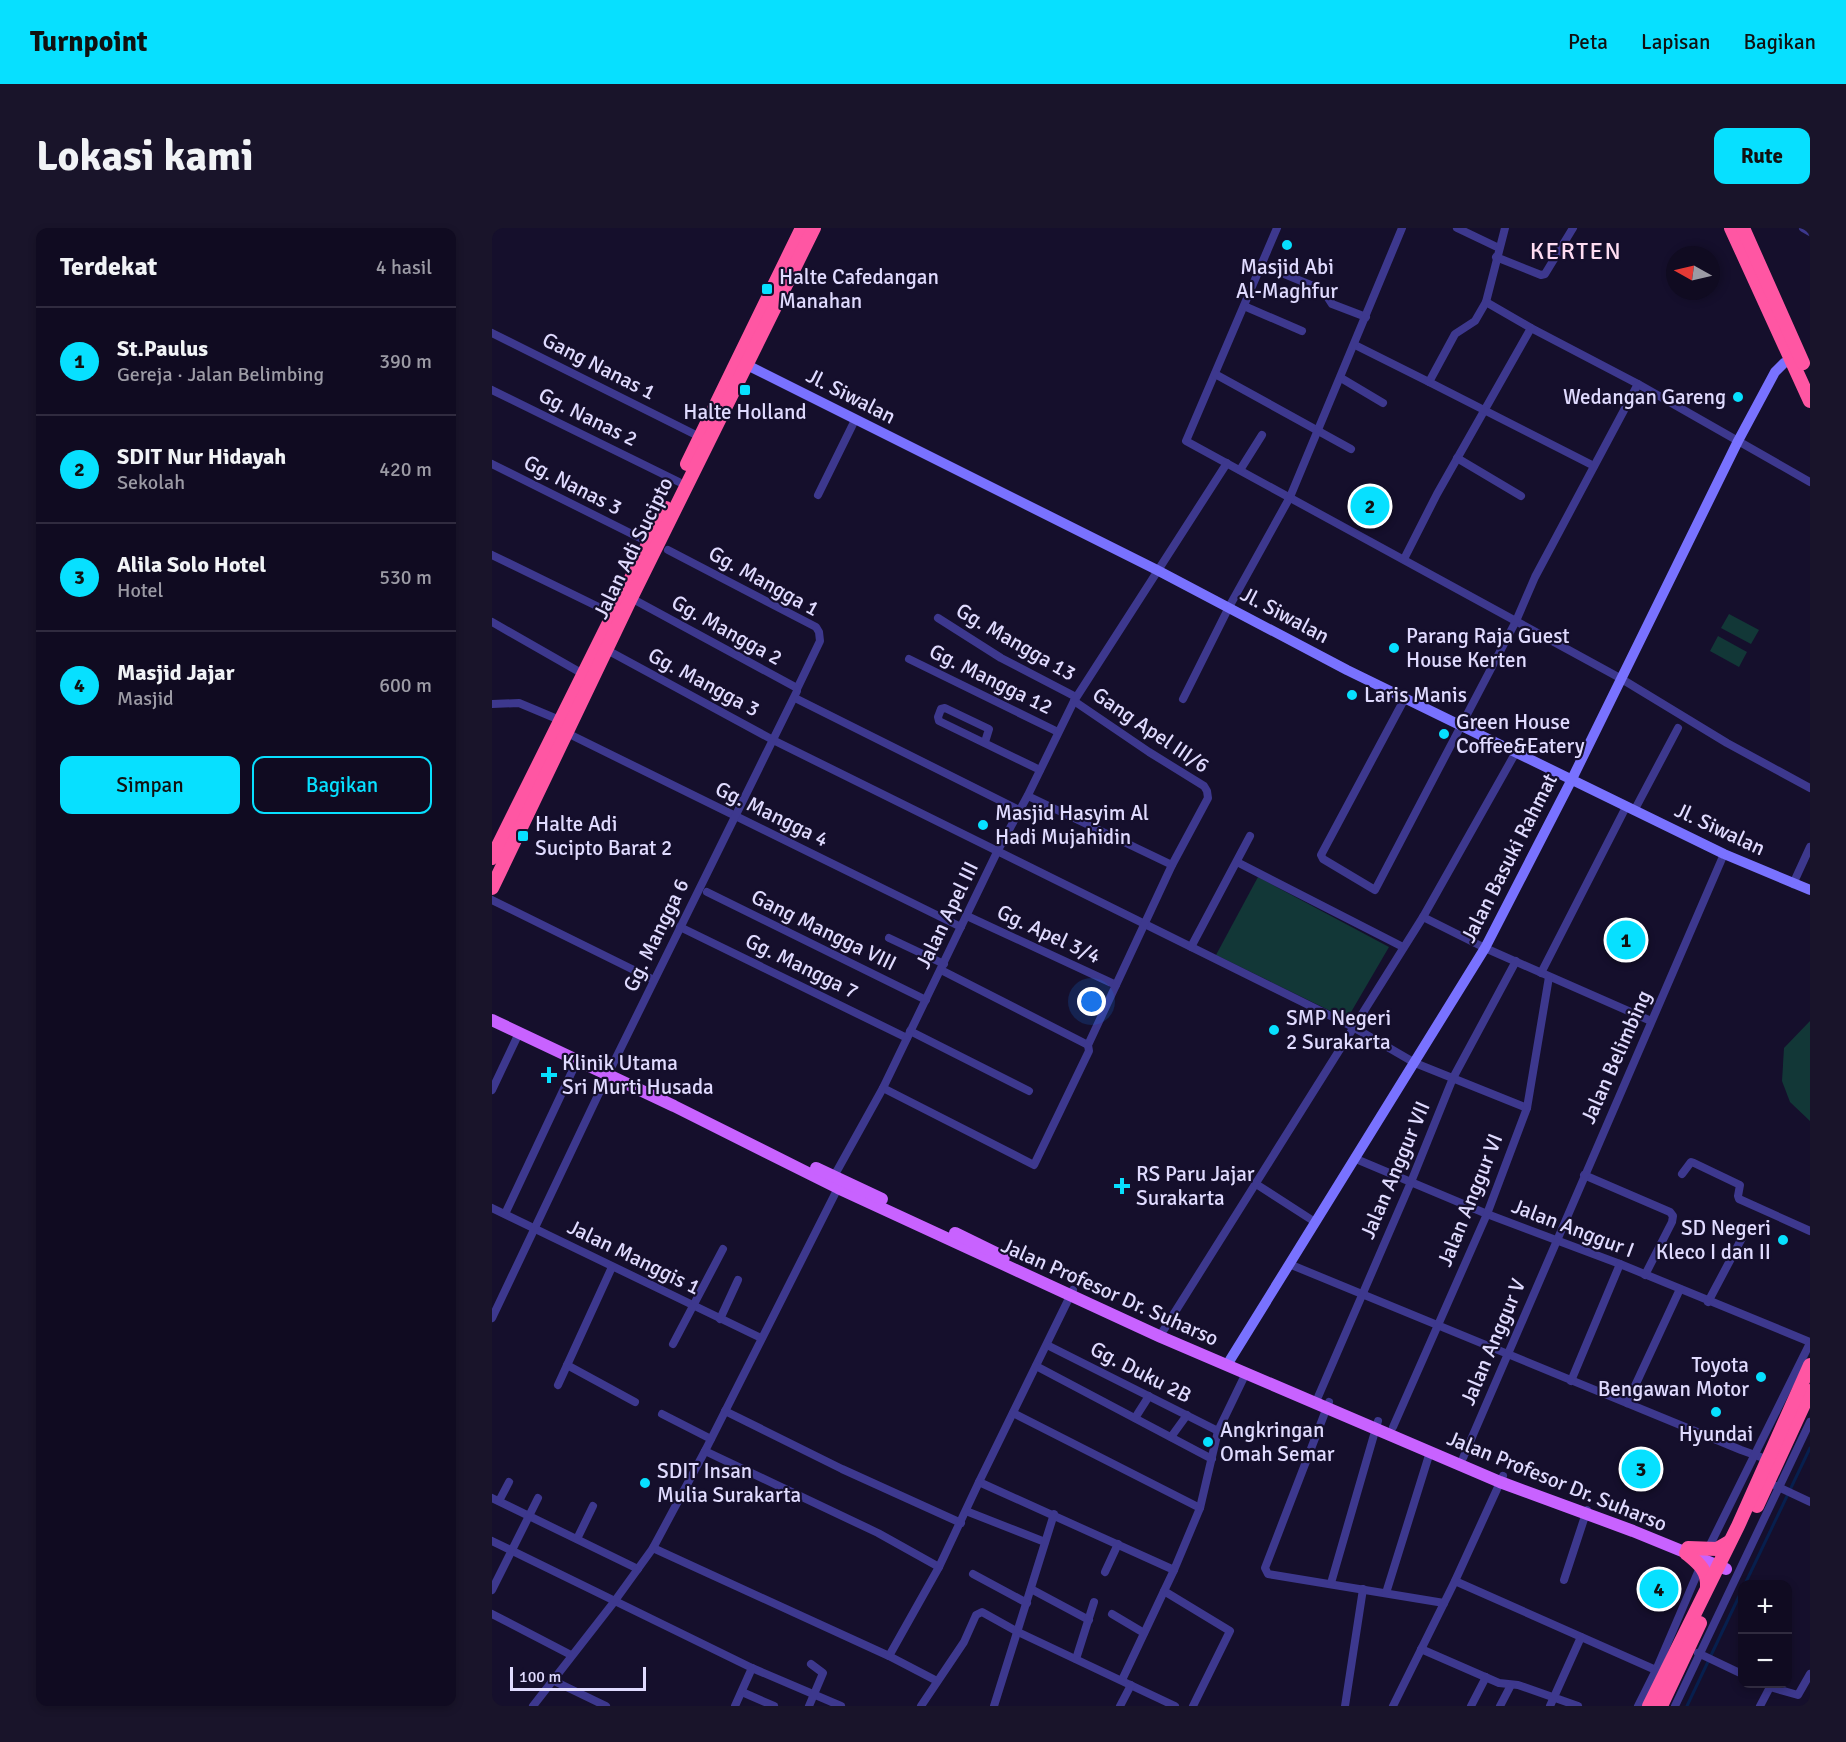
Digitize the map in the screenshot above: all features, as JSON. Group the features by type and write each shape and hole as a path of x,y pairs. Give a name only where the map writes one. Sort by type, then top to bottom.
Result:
{"highway":[{"name":"Jalan Adi Sucipto","path":"492,888 566,726 578,672 695,434 802,228"},
{"name":"Jalan Adi Sucipto","path":"492,858 566,726 612,653 631,598 814,228"},
{"path":"1731,228 1774,308"},
{"path":"1743,228 1774,308 1787,364 1810,401"},
{"path":"1787,364 1810,379"},
{"path":"1662,1706 1660,1672 1706,1589 1713,1561 1774,1485 1808,1361"},
{"path":"1662,1706 1702,1655 1713,1561 1729,1542 1769,1460 1803,1382"},
{"path":"1687,1550 1713,1561"}],"main road":[{"name":"Jalan Profesor Dr. Suharso","path":"492,1013 835,1182 1072,1293 1247,1371 1377,1425 1430,1452 1687,1550"},
{"name":"Jalan Profesor Dr. Suharso","path":"492,1020 577,1061 608,1072"},
{"name":"Jalan Profesor Dr. Suharso","path":"1072,1293 1163,1331 1229,1363"},
{"name":"Jalan Profesor Dr. Suharso","path":"1377,1425 1393,1427 1463,1458 1502,1479"}],"street":[{"path":"1278,228 1186,441 1620,678 1727,743 1810,788"},
{"path":"1183,699 1229,607 1290,496 1402,228"},
{"path":"1457,228 1499,248"},
{"path":"1429,382 1455,334 1475,321 1486,302 1505,228"},
{"path":"1496,257 1541,275 1545,274 1573,228"},
{"path":"1803,228 1810,232"},
{"path":"1262,265 1323,290 1332,304 1366,317"},
{"path":"1486,302 1638,384 1810,482"},
{"path":"1244,306 1302,331"},
{"path":"1404,559 1457,458 1531,328"},
{"name":"Gang Nanas 1","path":"492,333 695,434"},
{"path":"1355,345 1594,466"},
{"name":"Jalan Basuki Rahmat","path":"1229,1363 1485,948 1571,781 1738,441 1787,364"},
{"name":"Jl. Siwalan","path":"747,365 1157,570 1347,670 1571,781 1724,854 1810,890"},
{"path":"1215,374 1351,449"},
{"path":"1341,378 1383,403"},
{"path":"1405,698 1321,855 1323,859 1375,890 1515,621 1535,577 1638,384"},
{"name":"Gg. Nanas 2","path":"492,390 673,479"},
{"path":"818,495 855,420"},
{"path":"1240,470 1262,435"},
{"path":"1457,458 1521,496"},
{"name":"Jalan Apel III","path":"532,1706 614,1602 653,1548 762,1338 835,1182 1075,699 1227,463"},
{"name":"Gg. Nanas 3","path":"492,464 643,540"},
{"name":"Gg. Mangga 1","path":"668,550 816,627 819,632 820,640 773,740"},
{"path":"492,555 608,612"},
{"name":"Gg. Mangga 2","path":"631,598 796,694 1019,810"},
{"name":"Gg. Mangga 13","path":"938,618 1001,658 1075,699"},
{"path":"492,622 578,672"},
{"name":"Gg. Mangga 3","path":"612,653 773,740 1353,1027 1415,1063 1527,1108"},
{"name":"Gg. Mangga 12","path":"909,659 1058,732"},
{"name":"Gang Apel III/6","path":"1075,699 1149,752 1204,786 1208,791 1207,802 1172,866"},
{"name":"Gg. Mangga 4","path":"492,704 519,703 736,817 961,927"},
{"path":"985,742 989,729 945,708 941,709 939,721 1040,770"},
{"name":"Jalan Anggur VI","path":"1393,1427 1487,1214 1527,1108 1545,975 1630,809 1678,728"},
{"name":"Gg. Mangga 6","path":"492,1318 608,1072 773,740"},
{"path":"1163,1331 1423,916 1516,752"},
{"path":"883,1088 1034,1165 1089,1051 1088,1045 1172,866 1030,796"},
{"path":"1191,947 1250,836"},
{"path":"1793,884 1810,847"},
{"name":"Jalan Belimbing","path":"1556,1241 1724,854"},
{"path":"1237,862 1403,946"},
{"name":"Gang Mangga VIII","path":"707,892 926,1000"},
{"path":"492,900 654,980"},
{"name":"Gg. Apel 3/4","path":"967,916 1116,985"},
{"path":"1423,916 1485,948 1651,1022"},
{"name":"Gg. Mangga 7","path":"680,927 1029,1092"},
{"path":"889,938 1088,1045"},
{"name":"Jalan Anggur VII","path":"1331,1583 1268,1574 1265,1568 1362,1295 1453,1078 1516,961"},
{"path":"492,1090 519,1034"},
{"path":"505,1214 577,1061"},
{"name":"Jalan Anggur I","path":"1356,1159 1487,1214 1620,1264 1810,1342"},
{"path":"1682,1174 1691,1162 1694,1163 1740,1185 1739,1199 1810,1231"},
{"path":"1584,1175 1670,1212 1673,1216 1645,1275"},
{"path":"1257,1184 1315,1222"},
{"name":"Jalan Manggis 1","path":"492,1208 762,1338"},
{"path":"1708,1302 1742,1238"},
{"name":"Jalan Anggur V","path":"1463,1458 1556,1241"},
{"path":"674,1344 723,1249"},
{"path":"1289,1264 1769,1460"},
{"path":"1571,1381 1620,1264"},
{"path":"558,1385 612,1266"},
{"path":"720,1319 738,1280"},
{"path":"1627,1403 1680,1289"},
{"path":"890,1656 939,1567 1072,1293"},
{"path":"1808,1361 1810,1342"},
{"name":"Gg. Duku 2B","path":"1047,1345 1218,1431"},
{"path":"567,1365 635,1401"},
{"path":"1036,1366 1212,1459"},
{"path":"1122,1680 1174,1570 1200,1508 1218,1431 1247,1371"},
{"path":"1638,1706 1660,1672 1713,1561 1754,1455 1803,1382"},
{"path":"1135,1418 1149,1396"},
{"path":"725,1411 842,1469 961,1523"},
{"path":"1012,1413 1200,1508"},
{"path":"662,1414 711,1439"},
{"path":"1171,1437 1187,1415"},
{"path":"1738,1672 1702,1655 1774,1485 1810,1422"},
{"path":"1377,1425 1331,1583 1444,1603"},
{"path":"705,1451 878,1533 939,1567"},
{"path":"1386,1593 1430,1452"},
{"path":"1393,1706 1502,1479"},
{"path":"509,1482 495,1499 638,1569"},
{"path":"980,1482 1174,1570"},
{"path":"1774,1485 1810,1502"},
{"path":"492,1590 538,1498"},
{"path":"577,1539 593,1506"},
{"path":"966,1511 1045,1542"},
{"path":"1564,1580 1587,1512"},
{"path":"994,1706 1054,1514"},
{"path":"492,1541 752,1668 841,1706"},
{"path":"1105,1572 1118,1544"},
{"path":"653,1548 890,1656 937,1681"},
{"path":"973,1574 1027,1603"},
{"path":"1455,1581 1660,1672"},
{"path":"1031,1589 1089,1620"},
{"path":"1345,1706 1363,1589"},
{"path":"1164,1591 1230,1631 1193,1706"},
{"path":"1076,1659 1094,1602"},
{"path":"921,1706 964,1642 978,1613 982,1612 1018,1632 1175,1706"},
{"path":"492,1614 571,1655"},
{"path":"1112,1614 1144,1633"},
{"path":"1550,1706 1581,1637"},
{"path":"1421,1649 1502,1684 1518,1685 1578,1706"},
{"path":"809,1706 823,1673 811,1664"},
{"path":"735,1706 752,1668"},
{"path":"1776,1688 1798,1695 1810,1674"},
{"path":"1471,1706 1486,1677"},
{"path":"552,1680 606,1706"},
{"path":"1120,1706 1131,1685"},
{"path":"1500,1706 1511,1685"},
{"path":"1760,1706 1765,1688"},
{"path":"742,1692 774,1706"}],"green space":[{"path":"1729,614 1759,630 1751,644 1721,628"},
{"path":"1718,636 1747,652 1739,667 1710,651"},
{"path":"1258,877 1389,947 1347,1019 1216,955"},
{"path":"1810,1021 1810,1121 1790,1102 1782,1081 1784,1048"}],"waterway":[{"path":"1747,1580 1810,1448"},
{"path":"1687,1706 1738,1598"}],"place":[{"name":"Masjid Abi Al-Maghfur","path":"1287,245"},
{"name":"Halte Cafedangan Manahan","path":"767,289"},
{"name":"Halte Holland","path":"745,390"},
{"name":"Wedangan Gareng","path":"1738,397"},
{"name":"SDIT Nur Hidayah","path":"1370,506"},
{"name":"Parang Raja Guest House Kerten","path":"1394,648"},
{"name":"Laris Manis","path":"1352,695"},
{"name":"Green House Coffee&Eatery","path":"1444,734"},
{"name":"Masjid Hasyim Al Hadi Mujahidin","path":"983,825"},
{"name":"Halte Adi Sucipto Barat 2","path":"523,836"},
{"name":"St.Paulus","path":"1626,940"},
{"name":"SMP Negeri 2 Surakarta","path":"1274,1030"},
{"name":"Klinik Utama Sri Murti Husada","path":"549,1075"},
{"name":"RS Paru Jajar Surakarta","path":"1122,1186"},
{"name":"SD Negeri Kleco I dan II","path":"1783,1240"},
{"name":"Toyota Bengawan Motor","path":"1761,1377"},
{"name":"Hyundai","path":"1716,1412"},
{"name":"Angkringan Omah Semar","path":"1208,1442"},
{"name":"Alila Solo Hotel","path":"1641,1469"},
{"name":"SDIT Insan Mulia Surakarta","path":"645,1483"},
{"name":"Masjid Jajar","path":"1659,1589"}],"district":[{"name":"KERTEN","path":"1576,251"}]}
